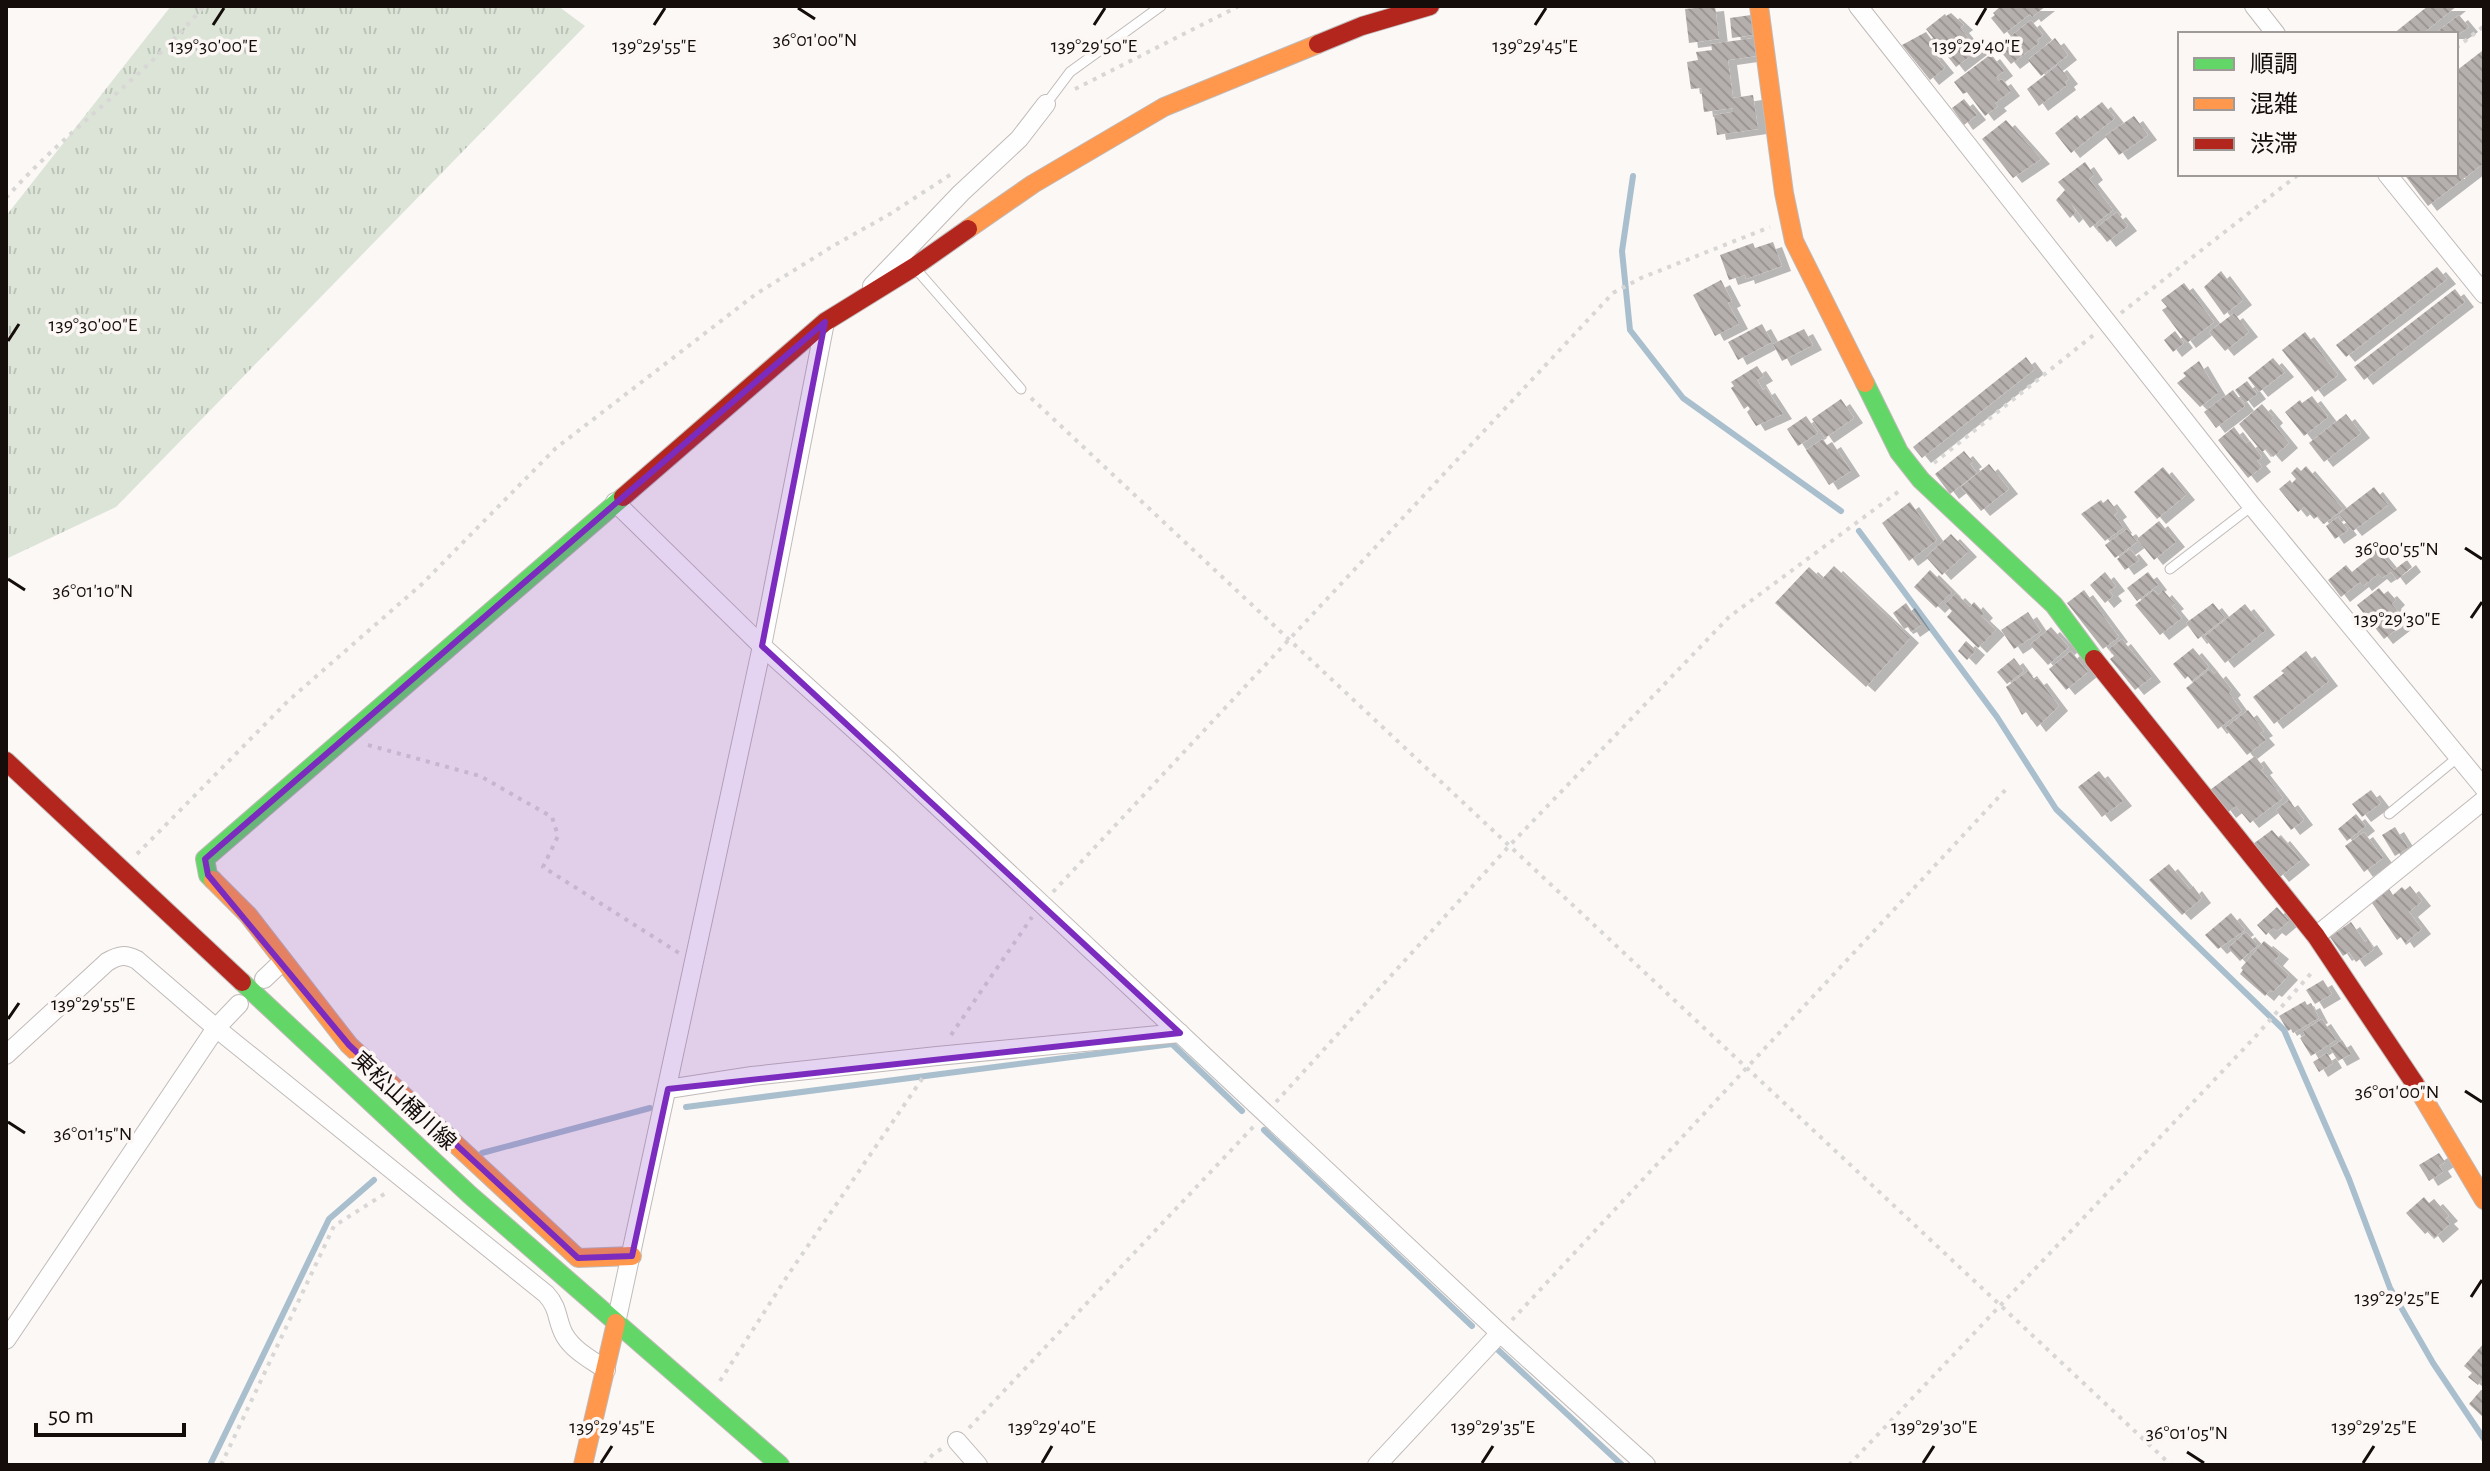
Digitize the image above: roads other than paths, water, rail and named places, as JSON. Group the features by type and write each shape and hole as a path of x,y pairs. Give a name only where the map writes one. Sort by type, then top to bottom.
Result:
{"street":[{"path":"632,1256 578,1258 349,1045 248,915 208,875 205,859 825,322 914,267 1033,184 1164,107 1362,26 1430,6"},
{"path":"1759,6 1788,220 1794,241 1899,452 1918,477 2054,605 2111,682 2316,936 2427,1102 2484,1200"},
{"path":"1858,6 2252,506 2484,788"},
{"path":"2254,6 2274,32"},
{"path":"856,302 961,193 1019,139 1046,104"},
{"path":"2389,176 2484,294"},
{"path":"583,1465 695,963 762,646 825,322"},
{"path":"615,502 762,646 1646,1465"},
{"name":"東松山桶川線","path":"6,761 470,1195 780,1465"},
{"path":"2316,936 2484,800"},
{"path":"6,1055 107,962 127,955 137,960 216,1028 546,1294 558,1309 568,1341 606,1370"},
{"path":"264,979 283,961"},
{"path":"6,1340 216,1028 239,1004"},
{"path":"668,1089 752,1076 1180,1033"},
{"path":"1377,1465 1500,1333"},
{"path":"957,1441 978,1465"}],"lane":[{"path":"1046,104 1070,72 1161,6"},
{"path":"914,267 1021,389"},
{"path":"2170,569 2252,506"},
{"path":"2389,814 2457,758"}],"waterway":[{"path":"1633,176 1622,251 1630,330 1683,398 1841,511"},
{"path":"1859,531 1997,717 2056,809 2284,1030 2349,1179 2390,1288 2433,1363 2484,1439"},
{"path":"686,1107 1172,1044 1242,1111"},
{"path":"482,1153 650,1108"},
{"path":"1264,1130 1472,1326"},
{"path":"210,1465 329,1219 374,1180"},
{"path":"1496,1348 1622,1465"}]}
